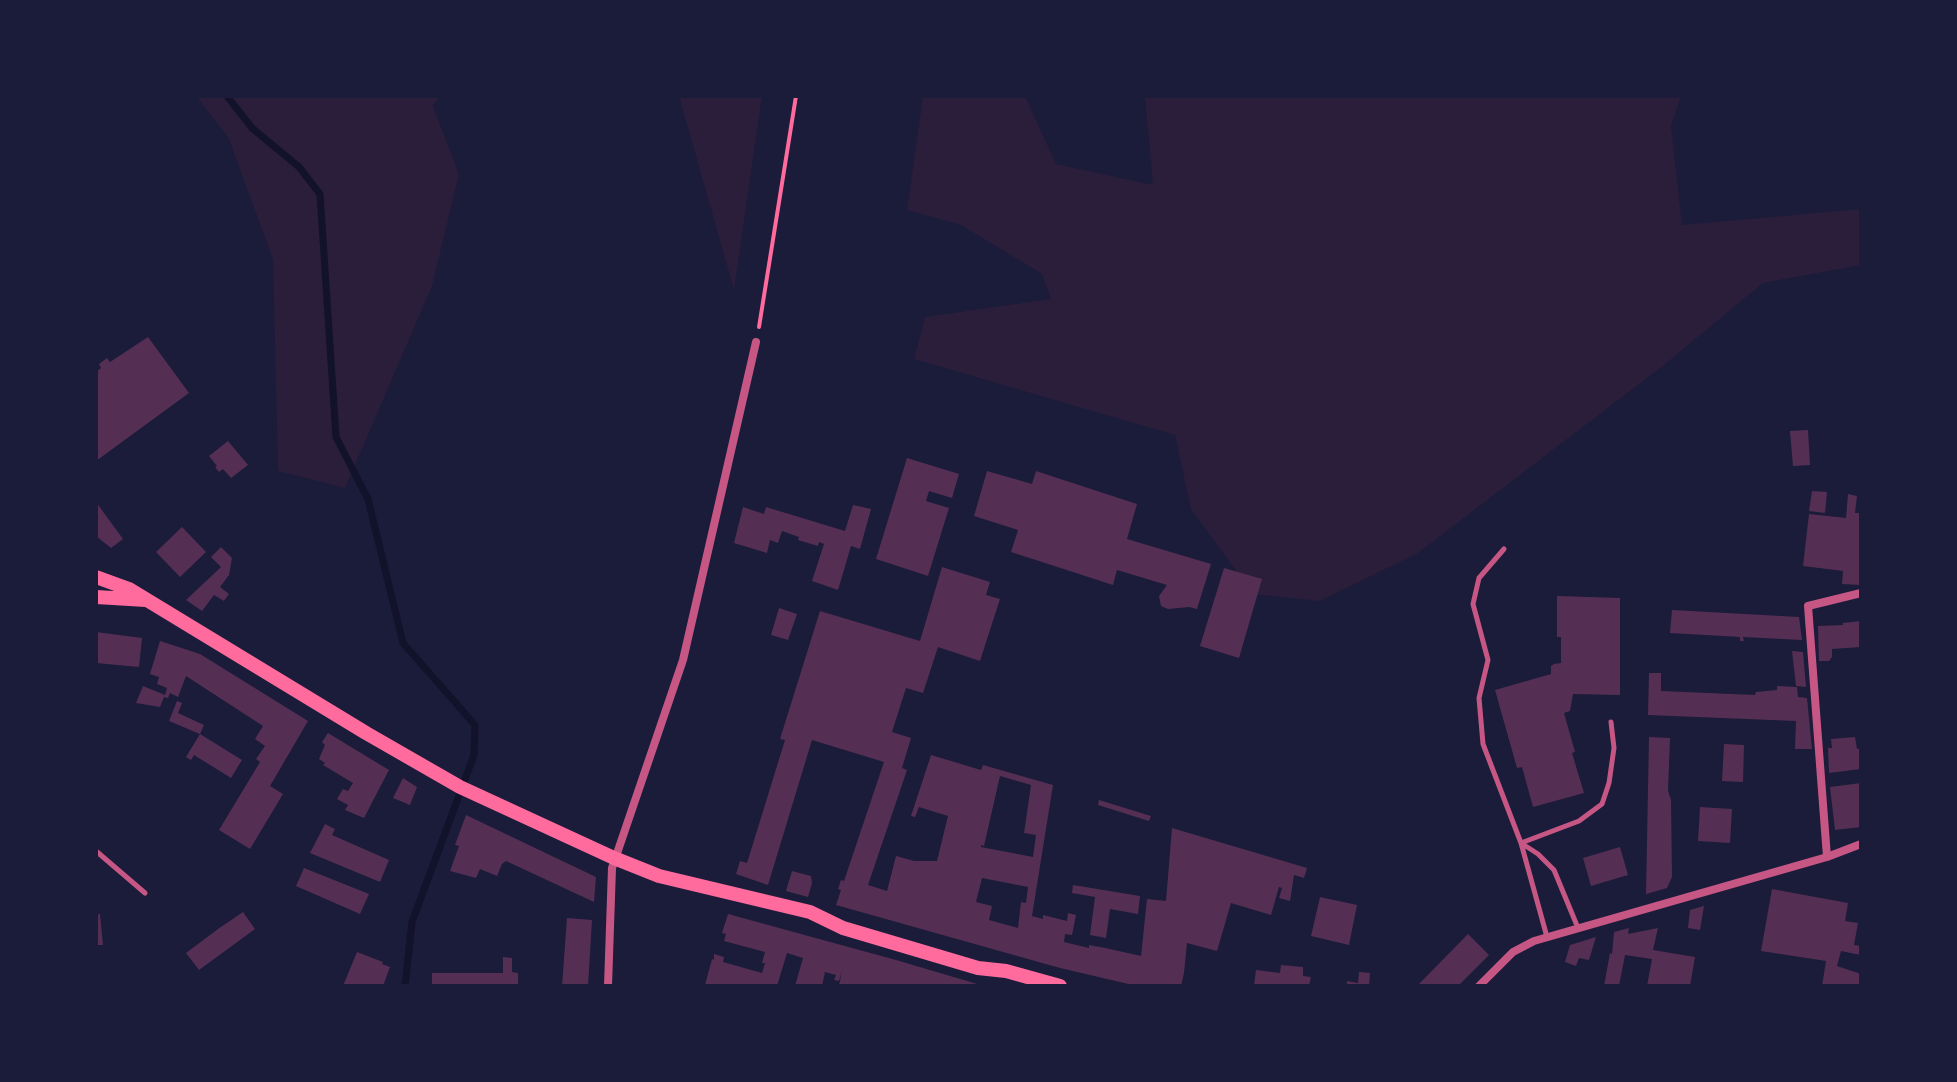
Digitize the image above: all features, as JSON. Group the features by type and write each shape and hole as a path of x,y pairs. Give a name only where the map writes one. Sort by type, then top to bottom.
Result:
{"main road":[{"path":"96,577 129,589 460,787 614,858 659,876 810,912 843,928 978,968 1006,971 1060,986"},
{"path":"96,597 146,600"}],"street":[{"path":"608,986 614,858 683,660 756,342"},
{"path":"1827,857 1808,606 1861,593"},
{"path":"1479,986 1513,952 1534,941 1827,857 1861,844"}],"lane":[{"path":"1504,549 1479,578 1473,604 1488,660 1479,698 1483,744 1521,843 1547,937"},
{"path":"1521,843 1579,821 1602,804 1609,783 1614,748 1611,722"},
{"path":"1521,843 1554,870 1578,928"},
{"path":"96,851 145,893"}],"path":[{"path":"756,342 796,96"}],"shaded area":[{"path":"196,96 440,96 433,106 459,174 432,286 345,488 278,471 273,259 228,137"},
{"path":"679,96 762,96 734,290"},
{"path":"923,96 1025,96 1056,164 1153,185 1145,96 1681,96 1671,126 1682,225 1861,209 1861,265 1763,283 1664,365 1418,553 1320,601 1253,594 1191,509 1175,435 914,359 925,317 1051,299 1042,274 961,225 907,210"}],"building":[{"path":"148,337 189,393 96,461 96,372 101,368 99,364 107,358 110,362"},
{"path":"1808,430 1810,465 1793,466 1790,431"},
{"path":"228,441 248,465 231,478 223,469 219,472 209,456"},
{"path":"907,458 959,474 952,498 929,491 926,501 949,508 928,576 876,559"},
{"path":"987,471 1032,484 1036,471 1137,504 1127,539 1211,564 1197,609 1168,609 1161,606 1159,596 1167,585 1117,570 1113,585 1011,552 1018,530 974,516"},
{"path":"1812,491 1827,492 1825,513 1809,511"},
{"path":"1848,494 1857,496 1855,513 1861,513 1861,585 1842,584 1843,571 1803,566 1809,514 1846,518"},
{"path":"96,502 123,539 111,548 96,536"},
{"path":"853,505 871,509 860,549 851,546 838,590 812,581 824,544 819,542 818,546 798,540 799,537 782,531 778,543 770,540 767,553 734,543 743,507 764,514 766,507 845,531"},
{"path":"182,527 206,552 180,577 156,552"},
{"path":"221,547 232,558 229,575 220,587 229,594 224,601 214,595 202,611 186,600 221,567 211,557"},
{"path":"942,567 990,582 986,595 1000,599 980,661 938,647 923,693 906,688 892,732 911,738 902,768 907,770 868,885 887,891 896,856 914,861 937,861 948,816 919,807 915,817 911,816 931,755 981,770 983,765 1053,785 1032,916 1043,919 1043,915 1067,921 1068,913 1076,915 1072,935 1065,934 1064,942 1141,956 1147,899 1166,901 1172,828 1307,868 1304,878 1294,875 1290,901 1279,898 1282,888 1279,887 1271,915 1231,903 1217,951 1187,943 1181,986 1137,986 1060,968 836,905 841,880 844,881 884,762 812,740 768,885 736,874 740,861 747,863 785,740 780,739 820,611 920,641","holes":["1000,776 1031,785 1024,833 1036,835 1033,857 981,847 984,846","982,878 1028,887 1026,903 1021,902 1018,928 989,920 992,906 976,902"]},
{"path":"1224,568 1262,579 1239,658 1200,646"},
{"path":"1557,596 1620,598 1620,695 1573,694 1570,711 1564,713 1584,793 1533,807 1522,767 1517,768 1495,690 1551,674 1551,666 1561,663 1561,637 1557,637"},
{"path":"779,608 797,614 788,640 771,635"},
{"path":"1672,610 1799,617 1802,640 1743,637 1744,641 1740,641 1740,637 1670,633"},
{"path":"1861,621 1861,647 1832,649 1829,661 1819,661 1818,626"},
{"path":"96,632 142,638 139,667 96,663"},
{"path":"160,641 200,654 308,721 270,786 283,794 250,849 219,830 260,762 256,759 265,746 255,739 263,726 186,676 178,697 170,693 168,698 164,697 160,707 136,703 143,686 165,695 167,688 157,684 159,677 150,674"},
{"path":"1792,651 1803,652 1806,687 1796,686"},
{"path":"1649,673 1661,673 1661,691 1755,695 1756,692 1777,690 1777,686 1797,687 1798,697 1807,698 1812,749 1795,749 1796,721 1648,715"},
{"path":"177,701 182,703 178,713 204,725 200,734 169,721"},
{"path":"328,733 389,770 364,818 345,810 348,805 337,799 343,789 348,791 353,783 323,765 325,763 319,759 325,745 322,742"},
{"path":"200,734 242,760 231,778 194,755 191,760 186,757"},
{"path":"1649,737 1670,738 1668,791 1671,800 1672,877 1667,888 1646,894"},
{"path":"1855,737 1857,749 1861,748 1861,769 1829,773 1828,748 1832,748 1831,739"},
{"path":"1724,744 1744,745 1743,782 1722,781"},
{"path":"403,778 417,787 410,805 393,798"},
{"path":"1861,783 1861,827 1835,830 1830,787"},
{"path":"1099,800 1151,816 1149,821 1098,805"},
{"path":"1700,807 1732,809 1730,843 1698,841"},
{"path":"466,815 596,877 594,902 506,861 497,876 480,869 476,878 450,871"},
{"path":"325,824 335,829 332,835 389,860 380,882 310,853"},
{"path":"1620,847 1628,875 1591,886 1583,858"},
{"path":"304,868 369,894 360,914 296,886"},
{"path":"792,871 811,876 808,897 786,891"},
{"path":"1073,885 1140,896 1138,914 1110,909 1106,938 1090,935 1095,897 1072,893"},
{"path":"1772,889 1848,903 1845,921 1858,923 1854,945 1861,946 1861,955 1841,951 1837,966 1861,974 1861,986 1822,986 1826,961 1761,951"},
{"path":"1320,897 1357,905 1349,945 1311,936"},
{"path":"1704,906 1700,930 1688,928 1690,910"},
{"path":"243,912 255,929 199,970 186,953"},
{"path":"100,914 103,945 96,945 96,915"},
{"path":"728,914 984,986 839,986 842,970 839,981 834,980 836,975 825,972 822,986 795,986 803,958 787,953 777,986 705,985 714,954 724,957 723,962 762,973 765,952 724,941 726,934 722,933"},
{"path":"567,918 592,920 588,986 562,986"},
{"path":"1629,928 1628,934 1658,928 1653,950 1695,957 1690,986 1647,986 1652,959 1625,955 1619,986 1604,986 1614,932"},
{"path":"1468,934 1489,955 1458,986 1417,986"},
{"path":"1596,937 1589,960 1579,958 1576,966 1565,962 1570,945"},
{"path":"357,952 390,967 383,986 343,986"},
{"path":"503,957 512,958 512,972 518,973 518,986 432,986 432,973 503,973"},
{"path":"1281,965 1303,967 1303,976 1311,977 1309,986 1254,986 1256,970 1280,973"},
{"path":"1359,972 1370,973 1369,986 1347,986 1347,981 1358,983"}],"waterway":[{"path":"227,96 252,128 299,167 320,194 336,437 368,499 403,643 475,725 474,755 412,922 405,986"}]}
